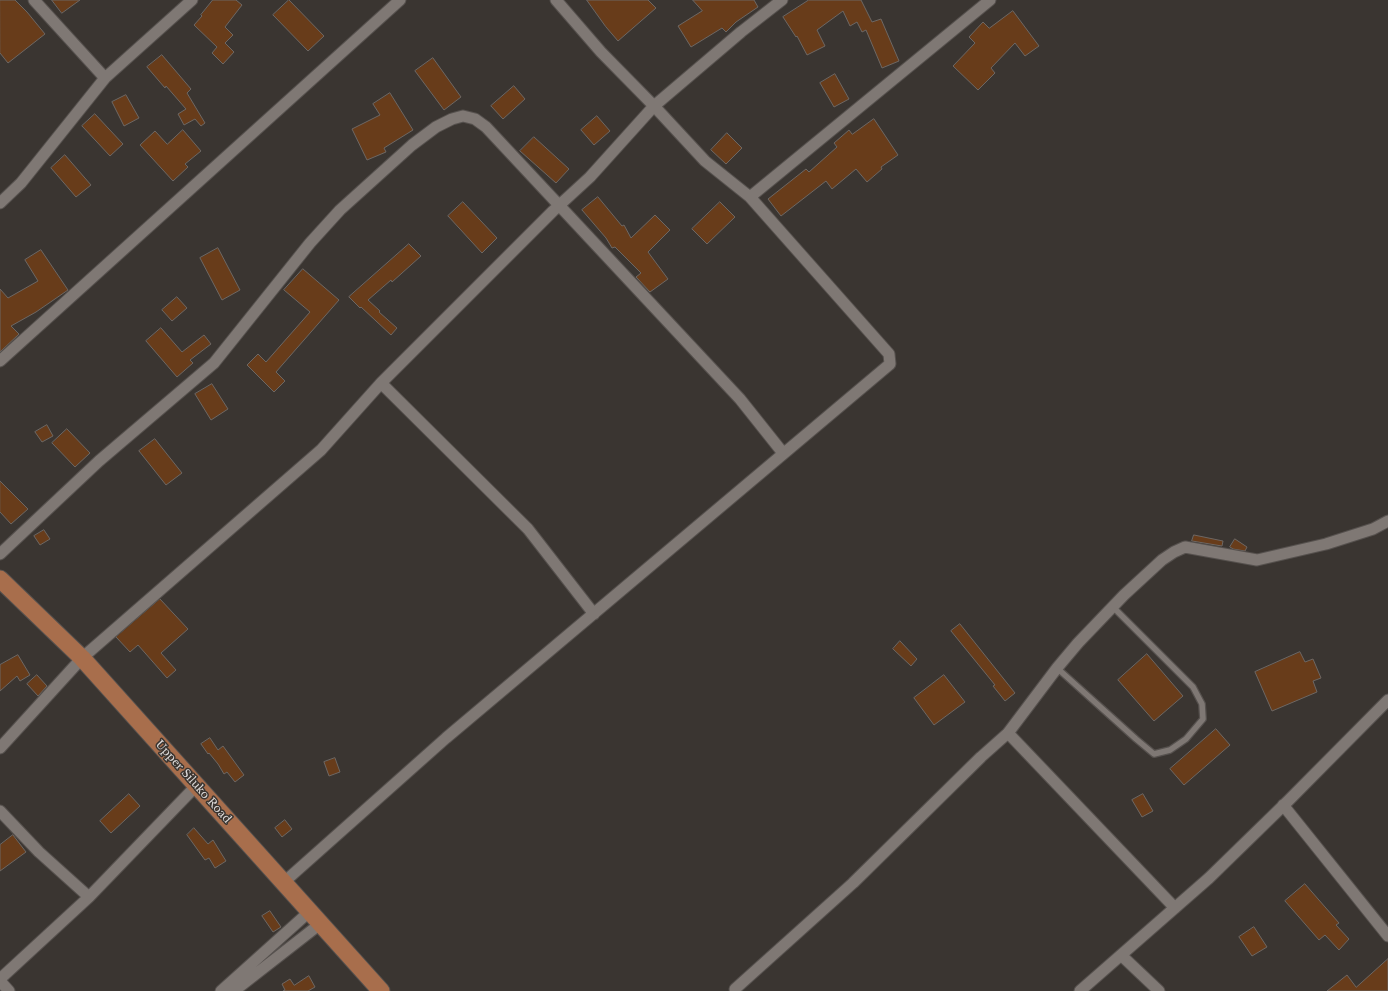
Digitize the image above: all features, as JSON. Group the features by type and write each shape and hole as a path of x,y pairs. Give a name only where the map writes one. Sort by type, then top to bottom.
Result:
{"main road":[{"name":"Upper Siluko Road","path":"0,579 82,658 381,991"}],"street":[{"path":"34,0 105,78"},
{"path":"0,203 21,183 105,78 192,0"},
{"path":"0,361 400,0"},
{"path":"283,883 446,738 890,364 889,354 750,197 705,161 601,52 556,0"},
{"path":"0,748 82,658 321,450 381,383 559,205 590,176 654,106 741,32 782,0"},
{"path":"750,197 990,0"},
{"path":"0,554 99,461 214,363 325,226 412,145 436,127 452,119 463,116 475,119 486,127 740,399 783,454"},
{"path":"381,383 528,529 594,614"},
{"path":"735,989 853,883 981,757 1008,733 1057,668 1078,643 1128,591 1162,560 1185,547 1257,560 1326,544 1373,529 1388,521"},
{"path":"1080,991 1209,878 1388,700"},
{"path":"1008,733 1175,908"},
{"path":"9,991 0,980 89,897 197,785"},
{"path":"1283,805 1388,936"},
{"path":"0,812 39,852 89,897"},
{"path":"220,991 314,918"},
{"path":"234,991 314,918"},
{"path":"1122,955 1159,991"}],"lane":[{"path":"1057,668 1154,754 1170,750 1186,739 1202,719 1202,704 1193,687 1113,607"}],"building":[{"path":"0,0 15,0 45,34 8,63 0,53"},
{"path":"52,0 80,0 62,13"},
{"path":"213,0 236,0 242,5 225,27 233,35 225,43 234,52 223,64 212,53 217,47 194,25"},
{"path":"289,0 324,36 308,51 273,15"},
{"path":"587,0 648,0 656,8 618,41"},
{"path":"693,0 754,0 758,7 736,22 726,32 722,28 691,47 678,26 702,11"},
{"path":"809,0 861,0 872,22 881,19 899,61 882,68 866,30 862,32 857,22 850,26 843,11 817,30 825,46 807,55 797,36 796,37 783,17"},
{"path":"1013,11 1039,46 1025,56 1015,43 991,68 995,73 978,90 953,66 975,43 969,37 983,22 989,28"},
{"path":"162,55 191,89 187,93 205,123 201,126 195,119 184,125 178,114 186,109 147,67"},
{"path":"433,58 461,97 444,110 415,71"},
{"path":"835,74 849,99 834,107 820,83"},
{"path":"514,86 525,99 503,119 491,106"},
{"path":"390,93 413,130 384,148 386,152 367,160 352,129 380,115 373,104"},
{"path":"126,95 139,118 124,126 112,102"},
{"path":"95,114 123,144 110,156 82,126"},
{"path":"597,116 610,131 594,145 581,130"},
{"path":"874,119 898,155 881,167 882,169 867,182 856,169 832,189 826,181 781,216 768,199 806,169 809,172 837,147 834,143 849,130 852,134"},
{"path":"183,130 201,151 185,164 188,167 173,181 140,145 155,131 167,144"},
{"path":"727,133 742,148 726,164 711,150"},
{"path":"534,137 569,169 556,183 520,151"},
{"path":"65,155 91,185 76,197 51,168"},
{"path":"598,197 622,226 624,225 631,238 655,215 670,230 648,252 668,279 650,292 636,277 641,273 615,247 612,248 606,238 582,210"},
{"path":"463,202 497,238 482,253 448,216"},
{"path":"720,202 735,217 707,244 692,229"},
{"path":"409,244 421,256 392,282 391,280 368,300 397,328 391,335 349,297"},
{"path":"218,248 240,290 222,300 200,258"},
{"path":"41,250 68,290 36,312 11,326 19,334 0,352 0,289 8,298 38,281 25,260"},
{"path":"303,269 339,300 276,372 285,381 274,392 247,365 258,354 266,362 310,312 284,290"},
{"path":"177,297 187,308 172,321 162,310"},
{"path":"161,328 182,352 204,335 211,344 190,360 193,363 177,377 146,341"},
{"path":"212,384 228,409 211,420 195,394"},
{"path":"47,425 53,436 42,442 35,432"},
{"path":"67,429 90,453 75,467 52,443"},
{"path":"155,439 182,473 166,485 139,451"},
{"path":"0,481 28,509 11,524 0,512"},
{"path":"44,530 50,539 40,545 34,536"},
{"path":"1194,535 1223,541 1222,546 1192,541"},
{"path":"1235,539 1247,547 1245,551 1230,547"},
{"path":"160,599 188,629 161,653 176,670 167,678 138,645 130,652 116,637"},
{"path":"960,624 1015,693 1005,701 993,686 995,685 951,631"},
{"path":"900,641 917,659 911,666 893,649"},
{"path":"1300,652 1305,662 1313,659 1321,678 1313,681 1317,692 1272,711 1255,672"},
{"path":"1147,654 1183,696 1154,721 1118,680"},
{"path":"18,655 30,675 20,681 17,676 0,691 0,665"},
{"path":"37,675 47,686 38,696 27,684"},
{"path":"944,675 965,702 934,725 914,698"},
{"path":"1216,729 1230,745 1184,785 1170,769"},
{"path":"210,738 218,750 223,746 244,775 235,782 227,772 224,774 218,764 201,744"},
{"path":"335,758 340,772 329,776 324,762"},
{"path":"129,794 140,806 111,833 100,821"},
{"path":"1143,794 1153,811 1142,817 1132,800"},
{"path":"285,820 292,829 282,837 275,828"},
{"path":"194,828 208,844 213,840 226,861 215,868 209,858 205,860 187,835"},
{"path":"13,835 26,852 0,871 0,845"},
{"path":"1305,884 1339,923 1336,925 1349,939 1339,950 1325,935 1319,940 1285,901"},
{"path":"270,911 281,927 273,932 262,916"},
{"path":"1254,927 1267,947 1252,956 1239,937"},
{"path":"1388,959 1388,991 1327,991 1347,975 1356,987"},
{"path":"309,976 315,987 308,991 283,991 285,990 282,984 290,979 294,985"}]}
